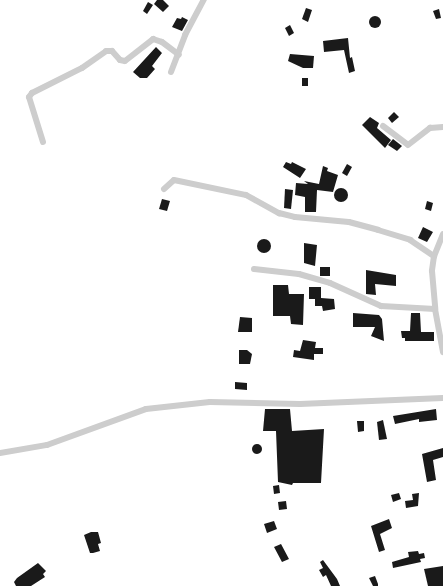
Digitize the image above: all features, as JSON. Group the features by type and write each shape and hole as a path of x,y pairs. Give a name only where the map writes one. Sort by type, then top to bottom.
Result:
{"street":[{"path":"171,72 185,35 204,0"},
{"path":"42,142 29,97 32,93 82,68 106,51 112,51 120,60 125,61 153,39 162,42 178,55"},
{"path":"383,126 408,146 430,128 443,127"},
{"path":"164,189 174,180 246,195 290,216 350,222 403,238 434,256"},
{"path":"443,234 440,246 434,256 435,309 443,352"},
{"path":"254,269 299,274 330,283 381,306 435,309"},
{"path":"0,453 47,444 146,409 210,402 300,404 443,398"}],"building":[{"path":"157,0 163,0 169,6 163,12 154,4"},
{"path":"148,2 153,5 147,14 143,11"},
{"path":"306,8 312,10 308,22 302,19"},
{"path":"439,9 441,18 436,19 433,11"},
{"path":"375,16 379,18 381,22 379,26 375,28 371,26 369,22 371,18"},
{"path":"182,17 188,20 182,31 172,27 177,18 181,19"},
{"path":"290,25 294,33 289,36 285,28"},
{"path":"348,38 350,58 352,57 355,71 349,73 344,50 324,52 323,41"},
{"path":"156,47 162,53 152,66 155,69 147,78 140,78 133,72"},
{"path":"290,54 314,56 313,68 303,68 288,61"},
{"path":"302,78 308,78 308,86 302,86"},
{"path":"394,112 399,117 392,123 388,118"},
{"path":"370,117 379,123 377,128 391,140 385,148 362,125"},
{"path":"393,139 402,146 397,151 388,145"},
{"path":"286,162 291,164 292,162 306,169 300,178 283,167"},
{"path":"347,164 352,167 347,176 342,173"},
{"path":"323,166 328,168 327,171 338,175 333,192 317,190 316,212 305,212 305,197 295,195 296,183 308,184 304,181 319,184"},
{"path":"341,188 346,190 348,195 346,200 341,202 336,200 334,195 336,190"},
{"path":"285,189 293,190 291,209 284,208"},
{"path":"162,199 170,201 167,211 159,209"},
{"path":"427,201 433,203 431,211 425,209"},
{"path":"423,227 433,232 427,242 418,238"},
{"path":"261,239 267,239 271,243 271,249 267,253 261,253 257,249 257,243"},
{"path":"304,243 317,245 315,266 304,263"},
{"path":"320,267 330,267 330,276 320,276"},
{"path":"366,270 396,275 396,286 375,284 376,295 366,294"},
{"path":"273,285 288,285 289,294 304,294 303,325 291,324 290,316 273,316"},
{"path":"309,287 321,287 321,298 334,299 335,309 323,311 322,306 315,306 315,299 309,299"},
{"path":"353,313 379,315 382,319 384,341 371,336 375,327 353,327"},
{"path":"411,313 420,313 421,332 434,332 434,341 405,341 405,338 402,338 401,331 410,331"},
{"path":"240,317 252,318 252,332 238,332"},
{"path":"303,340 316,342 315,348 323,348 323,354 314,354 314,360 293,357 294,350 300,351"},
{"path":"239,350 247,350 252,354 250,364 239,364"},
{"path":"235,382 247,383 247,390 235,389"},
{"path":"265,409 290,409 292,431 324,429 321,483 293,483 292,485 278,482 276,431 263,431"},
{"path":"436,409 437,420 419,422 419,419 395,424 393,416"},
{"path":"383,420 387,439 379,440 377,422"},
{"path":"357,421 364,421 364,431 358,432"},
{"path":"257,444 262,449 257,454 252,449"},
{"path":"443,448 443,457 433,460 436,480 427,482 422,454"},
{"path":"279,485 280,493 274,494 273,486"},
{"path":"399,493 401,499 393,502 391,495"},
{"path":"419,493 418,506 406,508 405,501 413,500 412,494"},
{"path":"286,501 287,509 279,510 278,502"},
{"path":"389,519 392,528 380,534 385,550 379,552 371,526"},
{"path":"274,521 277,529 267,533 264,524"},
{"path":"91,532 98,532 101,543 98,544 100,551 93,553 90,553 84,535"},
{"path":"281,544 289,559 282,562 274,547"},
{"path":"418,551 419,554 424,553 425,558 420,559 421,562 393,568 392,562 409,557 408,552"},
{"path":"323,560 337,579 340,586 331,586 326,575 323,577 319,570 323,568 320,562"},
{"path":"38,563 46,571 43,574 45,577 31,586 16,586 14,582 17,578"},
{"path":"443,566 443,586 428,586 424,569"},
{"path":"375,576 378,586 373,586 369,578"}]}
